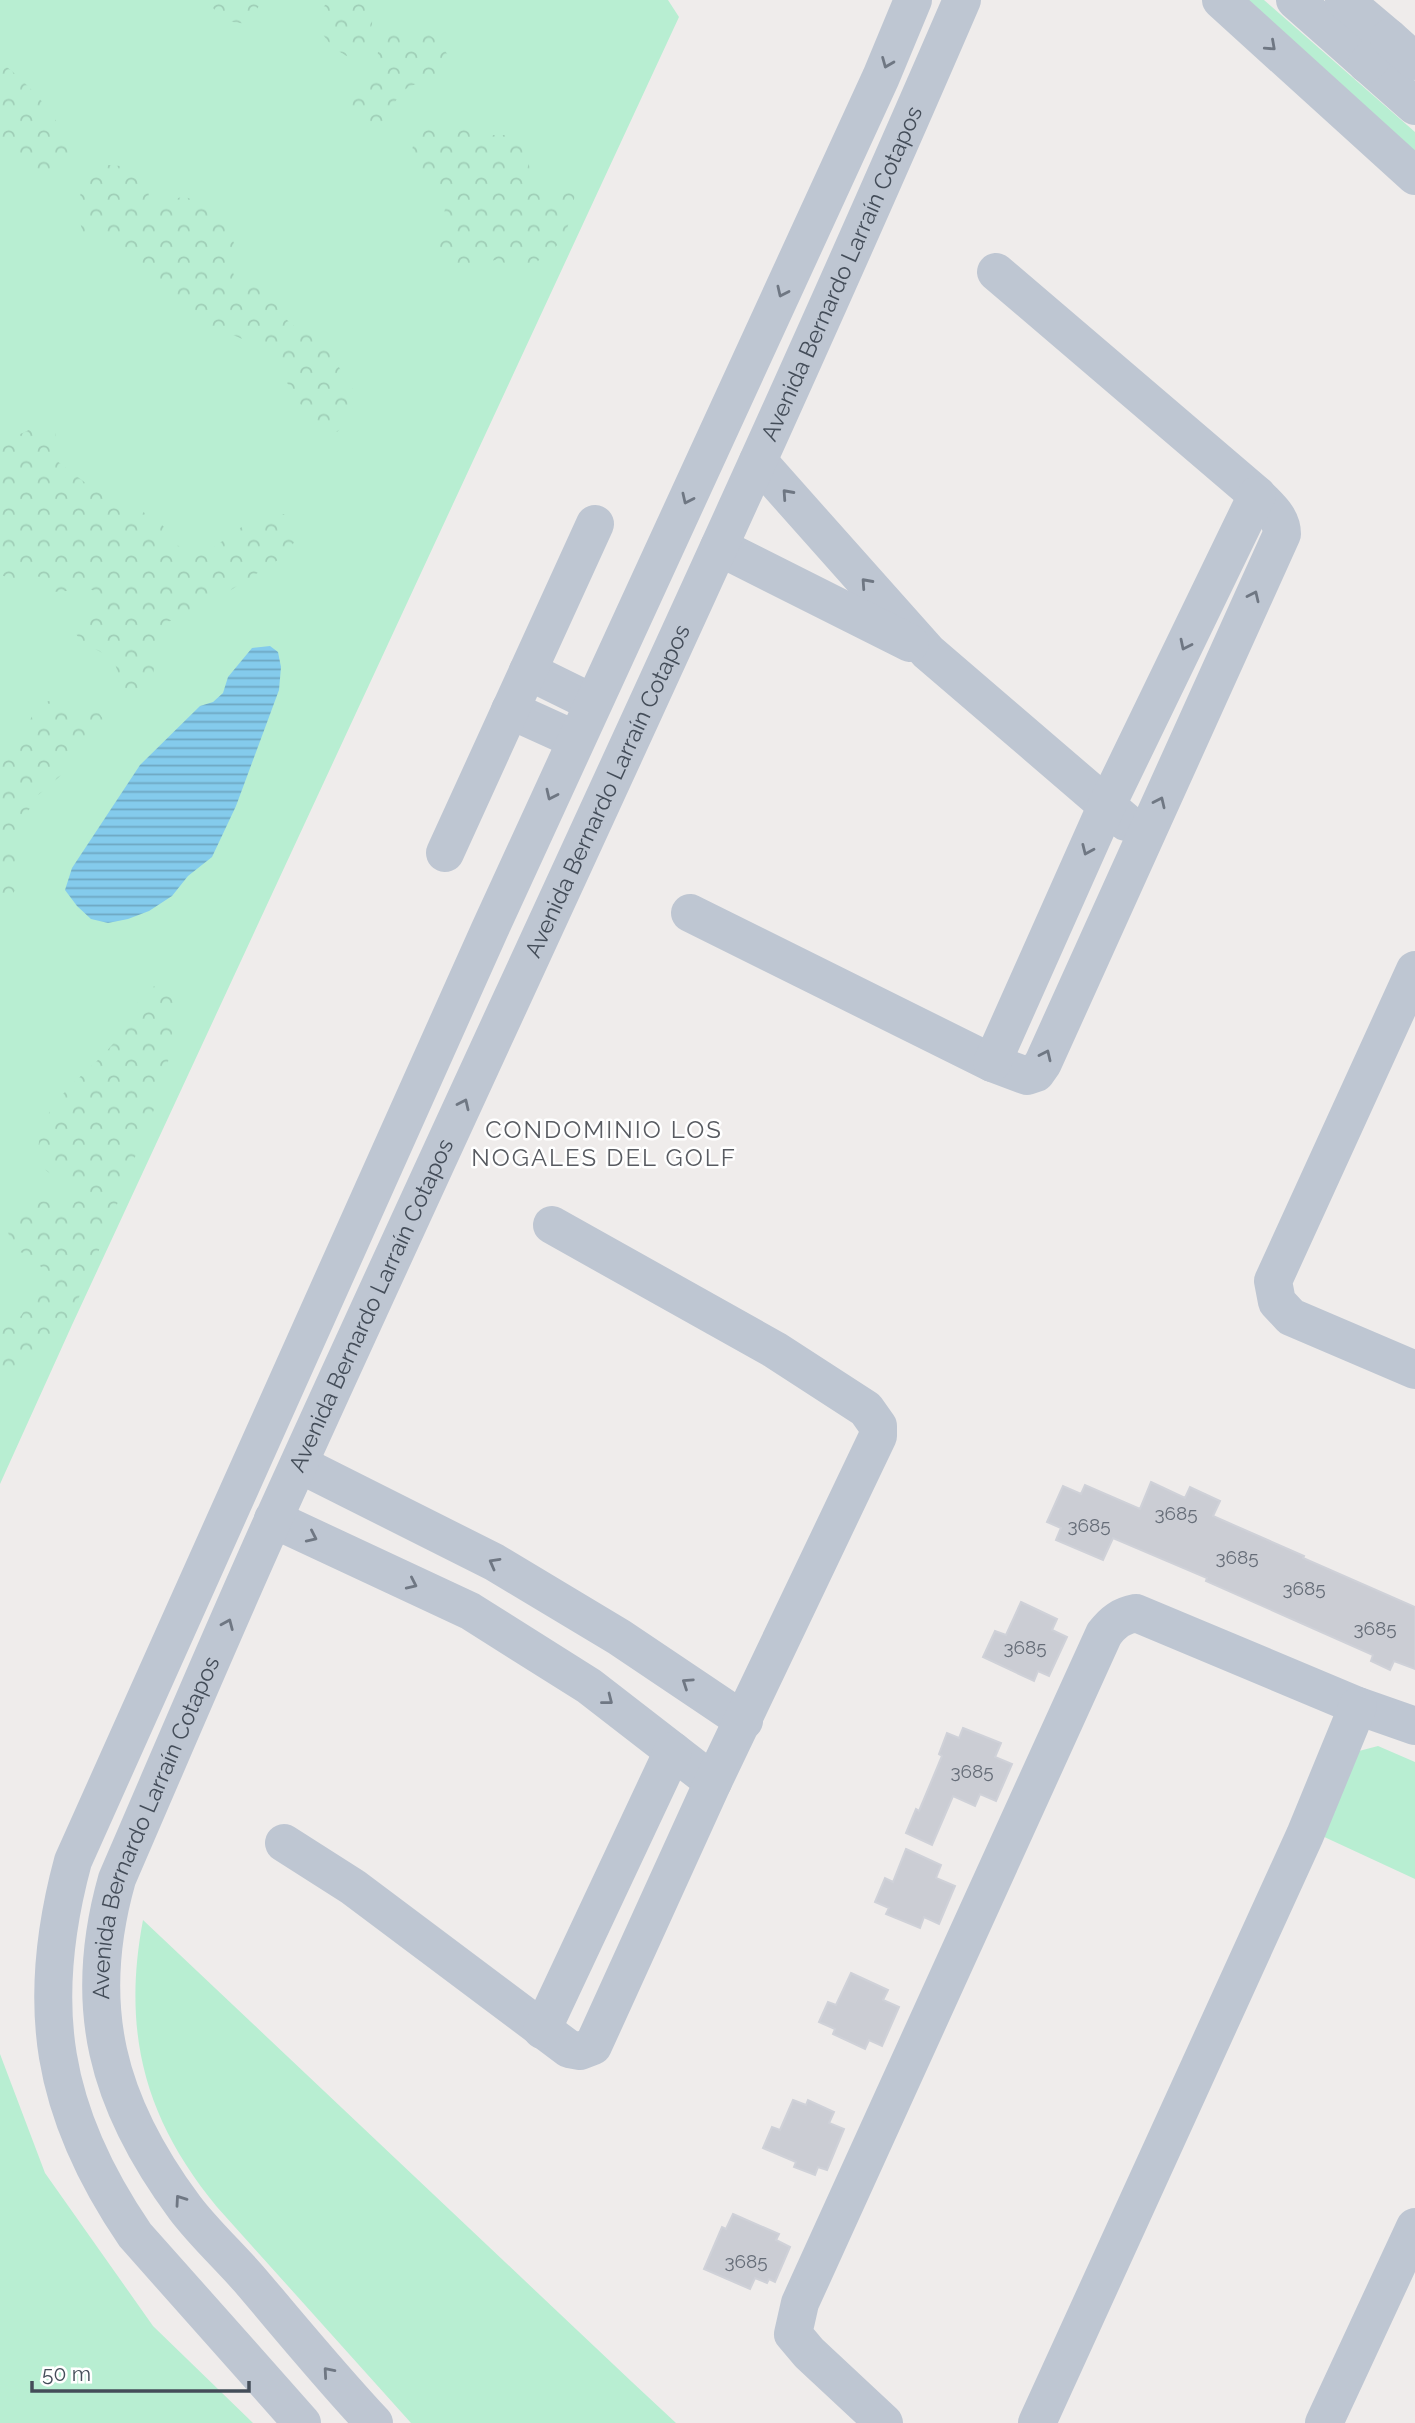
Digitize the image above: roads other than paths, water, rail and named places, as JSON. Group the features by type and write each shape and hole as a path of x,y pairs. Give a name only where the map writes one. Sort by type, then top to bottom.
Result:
{"street":[{"name":"Avenida Bernardo Larraín Cotapos","path":"302,2423 135,2235 113,2203 84,2146 67,2097 58,2059 54,2021 52,1982 62,1901 73,1861 490,929 881,77 913,0"},
{"name":"Avenida Bernardo Larraín Cotapos","path":"351,2415 187,2210 157,2168 125,2109 106,2044 101,1989 102,1944 108,1911 117,1879 273,1519 719,547 888,172 962,0"},
{"path":"1220,0 1415,176"},
{"path":"1295,0 1390,54"},
{"path":"1355,3 1390,54 1415,106"},
{"path":"846,151 888,172"},
{"path":"802,248 845,268"},
{"path":"691,913 992,1063 1027,1076 1039,1069 1282,534 1280,521 1257,495 996,272"},
{"path":"758,461 928,652 1144,837"},
{"path":"992,1063 1106,807 1257,495"},
{"path":"444,853 595,524"},
{"path":"719,547 928,652"},
{"path":"528,670 593,703"},
{"path":"510,710 576,740"},
{"path":"490,929 535,950"},
{"path":"1415,970 1273,1281 1277,1302 1291,1317 1415,1370"},
{"path":"284,1843 353,1887 569,2049 580,2052 593,2046 713,1782 878,1436 878,1426 866,1409 775,1350 552,1225"},
{"path":"299,1464 494,1562 619,1637 744,1721"},
{"path":"273,1519 470,1611 589,1685 713,1782"},
{"path":"884,2423 809,2353 793,2334 800,2303 1104,1634 1118,1619 1136,1613 1415,1727"},
{"path":"1037,2423 1305,1835 1359,1706"},
{"path":"542,2029 673,1751"},
{"path":"73,1861 117,1879"},
{"path":"113,2203 157,2168"},
{"path":"1324,2423 1415,2227"}],"water":[{"path":"270,646 278,652 281,667 279,690 236,806 212,857 188,876 172,896 149,911 108,923 91,919 65,890 72,868 140,765 200,706 213,702 223,693 228,677 252,648"}],"district":[{"name":"CONDOMINIO LOS NOGALES DEL GOLF","path":"604,1144"}]}
